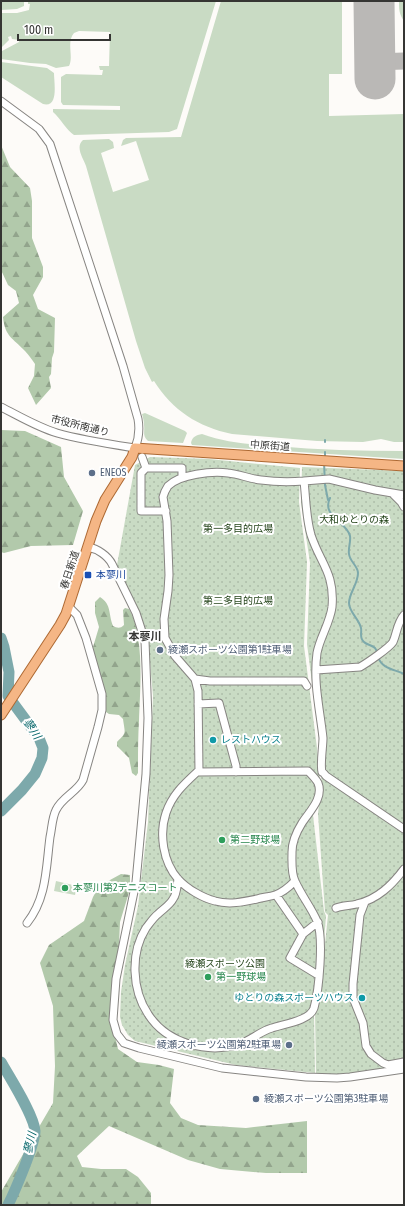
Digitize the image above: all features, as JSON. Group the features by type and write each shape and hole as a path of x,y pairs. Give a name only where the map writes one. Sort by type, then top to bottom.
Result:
{"main road":[{"name":"中原街道","path":"135,448 404,466"},
{"name":"春日新道","path":"1,715 60,626 69,606 96,521 105,500 132,457 135,448"}],"street":[{"path":"1,101 39,129 50,144 123,366 138,418 140,426 139,439 135,448"},
{"name":"市役所南通り","path":"1,406 55,432 135,448"},
{"path":"142,457 146,468"},
{"path":"166,511 141,511 141,473 146,468 182,468 182,478"},
{"path":"199,772 198,691 195,679 174,656 166,638 164,619 169,575 167,521 163,497 166,489 173,482 182,478 205,473 219,472 238,474 258,480 280,482 304,481 320,478 329,479 393,494 404,495"},
{"path":"304,481 308,525 313,542 329,574 333,596 330,617 317,652 316,687 323,740 322,772 404,829"},
{"path":"393,494 404,507"},
{"path":"88,547 100,552 109,559 112,564 141,626 145,641 146,654 148,718 146,774 136,882 116,979 113,1020 117,1034 124,1042 139,1048 222,1068 306,1077 337,1078 404,1069"},
{"path":"27,923 43,894 46,882 53,821 56,810 65,798 79,787 83,780 102,710 102,694 86,638 77,615 69,606"},
{"path":"316,670 360,667 370,661 393,641 399,623 404,615"},
{"path":"195,679 210,681 304,681 307,686"},
{"path":"198,704 219,703 236,766 236,772"},
{"path":"295,881 276,895 243,902 215,901 201,895 178,879 168,862 164,851 163,824 166,813 177,792 188,777 197,772 308,771 314,768 322,768"},
{"path":"178,879 173,899 156,915 146,929 136,956 135,971 141,1000 148,1015 159,1027 186,1043 198,1046 220,1048 240,1044 258,1036 267,1029 303,1018 313,1010 316,999 321,948 318,922 295,881 292,867 292,850 294,840 302,823 312,809 319,791 318,783 308,771"},
{"path":"336,908 365,902 376,896 389,887 404,869"},
{"path":"276,895 303,934"},
{"path":"365,902 360,915 352,998 364,1023 366,1046 371,1054 377,1060 388,1065 404,1062"},
{"path":"318,922 303,934 290,958 318,975"}],"green space":[{"path":"1,1 24,1 24,6 17,9 1,10"},
{"path":"28,1 216,1 177,129 169,132 74,135 71,133 53,112 53,109 120,110 120,106 63,105 61,102 61,77 66,74 102,75 103,70 100,70 99,66 109,66 110,32 79,31 74,33 70,45 71,58 69,66 56,68 46,64 1,59 2,51 19,42 19,40 12,39 11,36 8,37 9,40 1,48 1,13 17,13 29,10 30,4 28,4"},
{"path":"221,1 342,1 342,74 329,74 329,116 404,114 404,442 394,442 381,439 363,442 317,441 232,434 220,431 197,422 178,409 169,401 154,381 152,382 145,368 86,166 80,153 80,146 83,140 109,139 113,142 114,148 101,153 113,192 149,180 136,141 121,146 123,140 126,138 181,137"},
{"path":"399,1 404,1 404,21 401,16"},
{"path":"1,62 47,68 54,73 54,99 48,104 43,104 1,77"},
{"path":"1,145 10,167 30,188 32,201 32,238 43,267 43,277 33,295 38,309 55,318 54,352 51,374 49,377 51,388 36,405 28,388 34,376 35,364 8,333 3,317 19,303 16,291 8,285 1,270"},
{"path":"145,413 185,431 187,433 183,443 148,441 144,436 144,422 142,414"},
{"path":"1,430 25,431 61,447 64,477 83,511 73,545 31,546 4,553 1,552"},
{"path":"202,434 229,441 256,445 323,449 404,451 404,459 192,445 191,443 193,438"},
{"name":"綾瀬スポーツ公園","path":"150,457 209,459 300,468 299,502 307,562 304,646 321,792 313,815 324,911 326,916 320,992 328,915 325,912 318,814 322,792 320,745 307,644 310,563 301,503 302,467 404,471 404,1065 349,1074 316,1074 315,1011 315,1073 236,1065 135,1041 128,1035 122,1025 120,1017 121,992 125,965 138,906 148,822 153,696 148,641 135,604 117,565 135,465"},
{"path":"100,597 108,606 113,626 118,628 124,625 123,610 125,608 129,609 134,620 137,634 140,679 138,773 136,776 132,773 129,758 117,746 117,742 124,732 123,719 119,715 109,714 106,712 101,702 95,682 91,661 93,647 99,627 95,613 95,602"},
{"path":"121,874 130,875 130,889 120,922 115,1036 118,1049 137,1062 174,1069 170,1103 181,1118 198,1125 246,1128 307,1121 307,1173 266,1173 220,1169 188,1160 109,1126 77,1156 82,1167 126,1169 138,1177 151,1193 151,1205 1,1205 1,1192 53,1103 55,1066 53,1006 40,963 49,945 84,921 99,886"},
{"name":"本蓼川第2テニスコート","path":"56,881 77,886 75,895 54,891"}],"waterway":[{"path":"325,452 325,458"},
{"path":"324,462 325,485 328,500"},
{"path":"330,498 328,504 329,510 348,531 350,536 349,554 358,571 357,581 349,599 349,606 360,625 362,640 374,647 378,653"},
{"name":"蓼川","path":"1,638 9,672 8,696 39,738 43,748 42,758 35,774 22,790 1,811"},
{"path":"378,657 385,666 404,674"},
{"name":"蓼川","path":"1,1062 31,1116 35,1131 20,1179 8,1205"}],"taxiway":[{"path":"374,62 404,61"}],"runway":[{"path":"374,1 375,79"}],"place":[{"name":"ENEOS","path":"92,473"},
{"name":"本蓼川","path":"88,575"},
{"name":"綾瀬スポーツ公園第1駐車場","path":"160,650"},
{"name":"レストハウス","path":"213,740"},
{"name":"第二野球場","path":"222,840"},
{"name":"本蓼川第2テニスコート","path":"65,888"},
{"name":"第一野球場","path":"208,977"},
{"name":"ゆとりの森スポーツハウス","path":"362,998"},
{"name":"綾瀬スポーツ公園第2駐車場","path":"289,1045"},
{"name":"綾瀬スポーツ公園第3駐車場","path":"256,1099"}],"district":[{"name":"本蓼川","path":"145,636"}],"park label":[{"name":"大和ゆとりの森","path":"354,520"},
{"name":"第一多目的広場","path":"238,529"},
{"name":"第二多目的広場","path":"238,601"}]}
